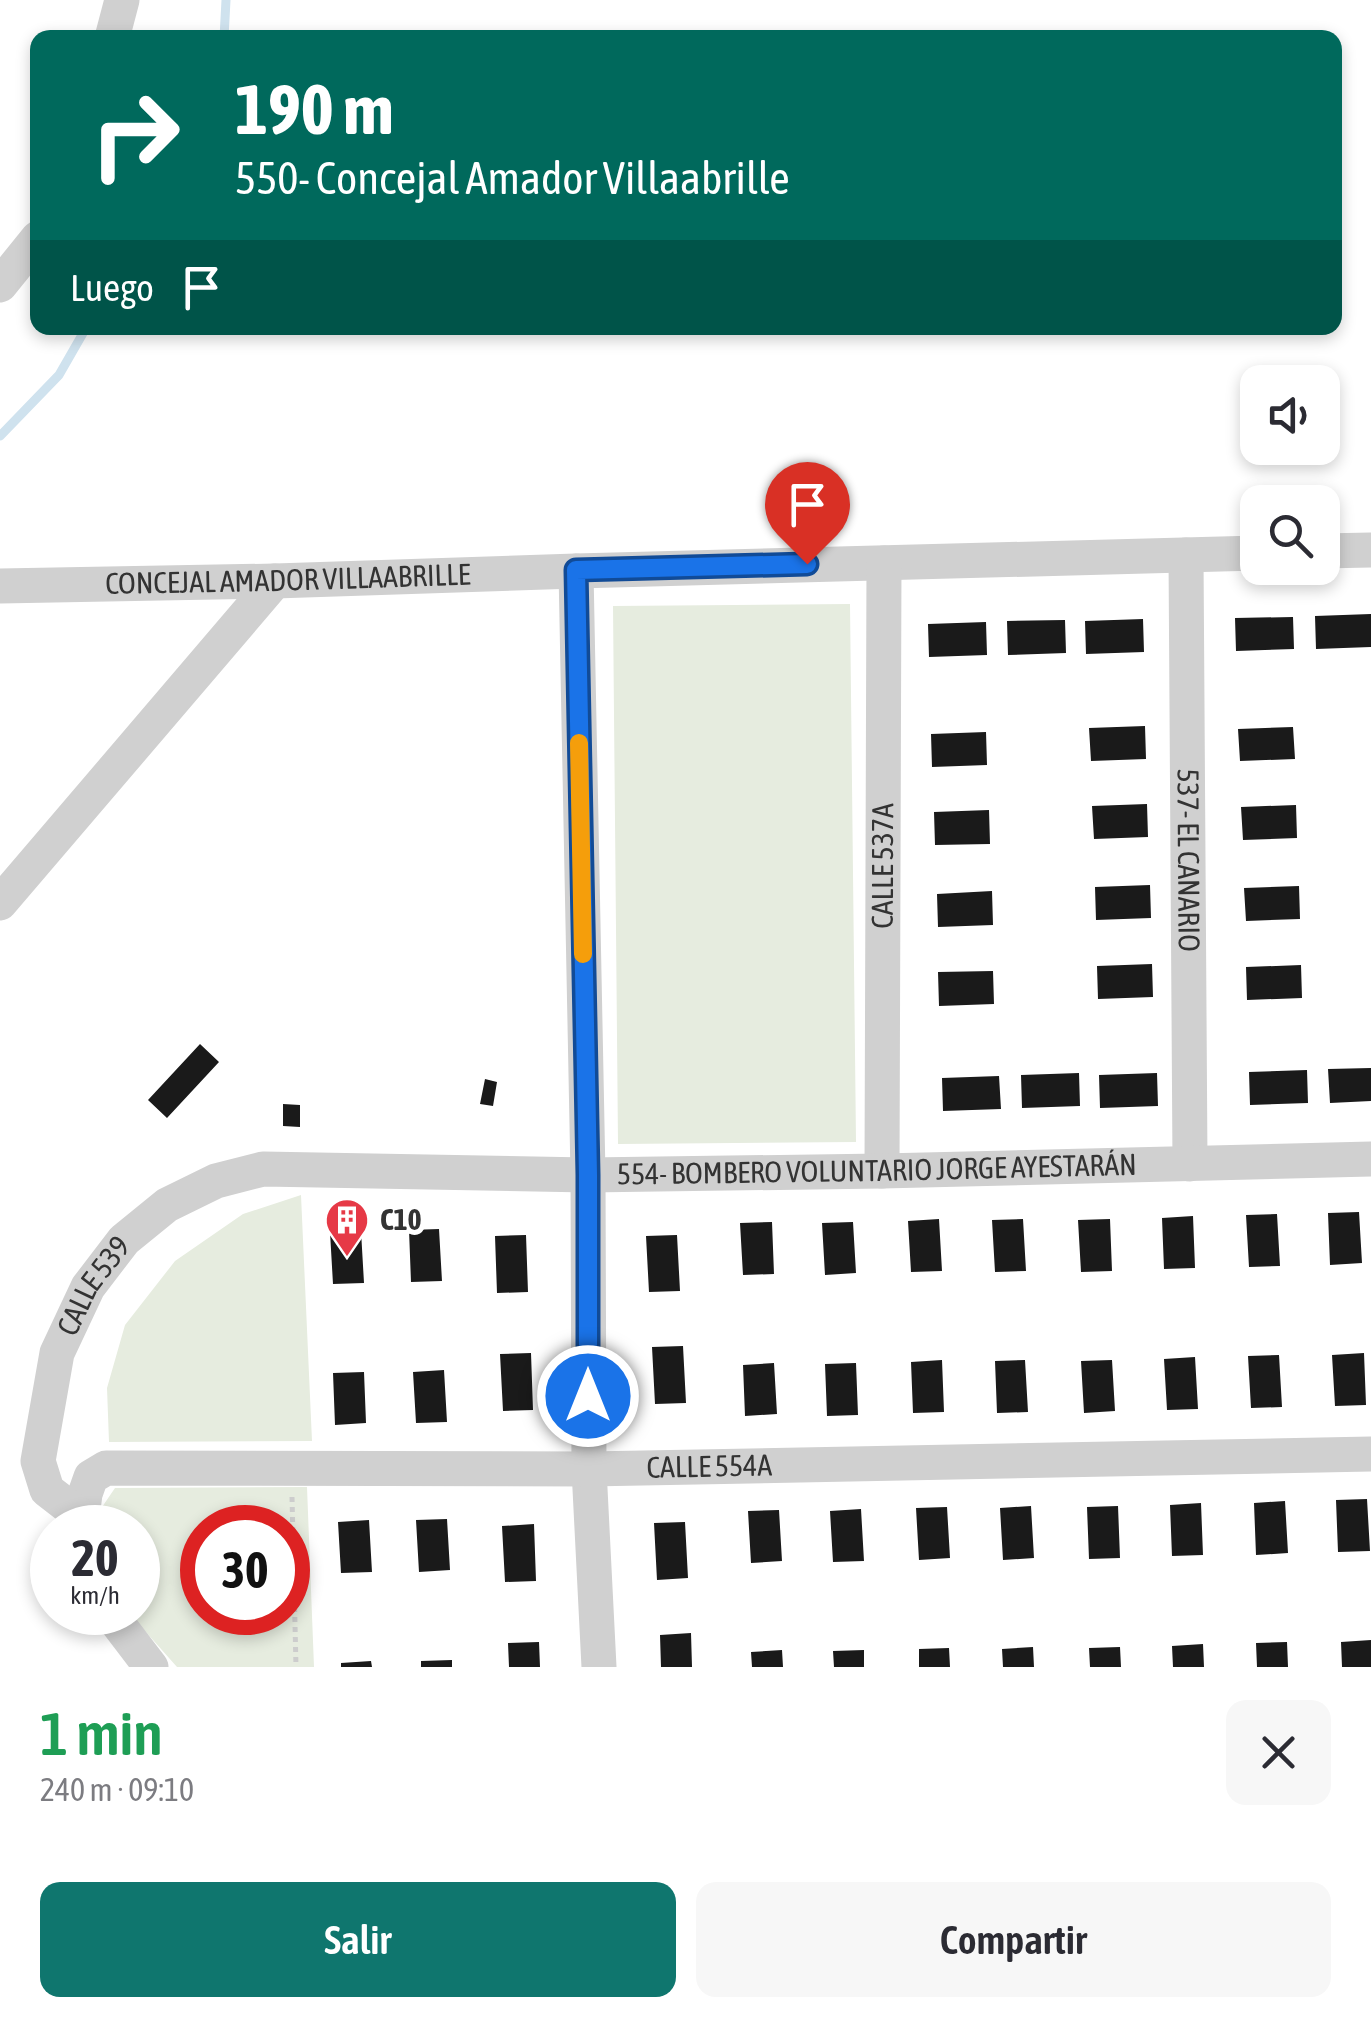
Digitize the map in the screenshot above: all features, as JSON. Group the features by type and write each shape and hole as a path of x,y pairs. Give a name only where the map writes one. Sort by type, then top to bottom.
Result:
{"street":[{"path":"114,30 122,0"},
{"path":"0,285 30,248"},
{"path":"1340,551 1371,550"},
{"name":"CONCEJAL AMADOR VILLAABRILLE","path":"0,586 1240,554"},
{"name":"537- EL CANARIO","path":"1186,555 1190,1164"},
{"name":"CALLE 537A","path":"882,1171 884,562"},
{"path":"576,570 588,1175 588,1469 599,1667"},
{"path":"0,903 275,581"},
{"name":"554- BOMBERO VOLUNTARIO JORGE AYESTARÁN","path":"320,1170 588,1175 1371,1159"},
{"name":"CALLE 539","path":"64,1505 47,1490 38,1460 57,1353 88,1287 124,1240 167,1205 216,1181 264,1169 320,1170"},
{"name":"CALLE 554A","path":"84,1505 92,1477 106,1468 588,1469 1371,1454"},
{"path":"127,1635 152,1667"}],"path":[{"path":"292,1468 296,1667"}],"shaded area":[{"path":"850,604 856,1142 618,1144 613,606"},
{"path":"301,1195 312,1441 109,1442 107,1388 125,1325 175,1261 243,1214"},
{"path":"307,1487 308,1505 180,1505 180,1635 310,1635 310,1564 314,1667 177,1667 149,1635 160,1635 160,1505 103,1505 115,1488"}],"building":[{"path":"1371,614 1371,647 1316,649 1315,616"},
{"path":"1293,617 1294,649 1236,651 1235,618"},
{"path":"1143,619 1144,652 1086,654 1085,621"},
{"path":"1065,620 1066,653 1008,655 1007,621"},
{"path":"986,622 987,655 929,657 928,624"},
{"path":"1145,726 1146,759 1091,761 1089,728"},
{"path":"1293,727 1295,759 1240,761 1238,729"},
{"path":"986,732 987,765 932,767 931,734"},
{"path":"1147,804 1148,837 1094,839 1092,806"},
{"path":"1296,805 1297,838 1243,840 1241,807"},
{"path":"989,810 990,844 935,845 934,812"},
{"path":"1150,885 1151,918 1096,920 1095,887"},
{"path":"1299,886 1300,919 1246,921 1244,888"},
{"path":"992,891 993,925 938,927 937,894"},
{"path":"1152,964 1153,997 1098,999 1097,966"},
{"path":"1301,965 1302,998 1247,1000 1246,967"},
{"path":"993,971 994,1004 939,1006 938,972"},
{"path":"200,1044 219,1062 167,1118 148,1100"},
{"path":"1371,1068 1371,1101 1330,1103 1328,1069"},
{"path":"1307,1070 1308,1103 1250,1105 1249,1072"},
{"path":"1079,1073 1080,1106 1022,1108 1021,1075"},
{"path":"1157,1073 1158,1106 1100,1108 1099,1075"},
{"path":"999,1076 1001,1109 943,1111 942,1078"},
{"path":"485,1079 497,1082 493,1106 480,1104"},
{"path":"283,1104 300,1105 300,1127 283,1126"},
{"path":"1359,1212 1362,1263 1330,1265 1328,1213"},
{"path":"1277,1214 1280,1266 1249,1267 1246,1215"},
{"path":"1193,1216 1195,1268 1164,1269 1162,1218"},
{"path":"939,1219 942,1271 911,1272 908,1221"},
{"path":"1023,1219 1026,1271 995,1272 992,1220"},
{"path":"1110,1219 1112,1271 1081,1272 1078,1220"},
{"path":"772,1222 774,1274 743,1275 740,1223"},
{"path":"853,1222 856,1273 825,1275 822,1223"},
{"path":"439,1229 442,1281 411,1282 409,1230"},
{"name":"C10","path":"361,1231 364,1283 333,1284 330,1232"},
{"path":"526,1235 528,1292 497,1293 495,1236"},
{"path":"677,1235 680,1291 649,1292 646,1236"},
{"path":"683,1346 686,1403 655,1404 652,1347"},
{"path":"531,1353 533,1410 503,1411 500,1354"},
{"path":"1364,1353 1366,1405 1335,1406 1332,1355"},
{"path":"1279,1355 1282,1407 1251,1408 1248,1356"},
{"path":"1195,1357 1198,1409 1167,1410 1164,1359"},
{"path":"942,1360 944,1412 913,1413 911,1362"},
{"path":"1025,1360 1028,1412 997,1413 995,1361"},
{"path":"1112,1360 1115,1411 1084,1413 1081,1361"},
{"path":"774,1363 777,1414 745,1416 743,1365"},
{"path":"856,1363 858,1415 827,1416 825,1364"},
{"path":"444,1370 447,1422 416,1423 413,1372"},
{"path":"364,1372 366,1423 335,1425 333,1373"},
{"path":"1367,1499 1370,1551 1338,1552 1336,1500"},
{"path":"1285,1501 1288,1553 1256,1555 1254,1503"},
{"path":"1201,1503 1203,1555 1172,1556 1170,1505"},
{"path":"1031,1506 1034,1558 1003,1560 1000,1508"},
{"path":"1118,1506 1120,1558 1089,1559 1087,1507"},
{"path":"947,1507 950,1558 919,1560 916,1508"},
{"path":"861,1509 864,1561 833,1562 830,1511"},
{"path":"779,1510 782,1561 751,1563 748,1511"},
{"path":"447,1519 450,1570 419,1572 416,1520"},
{"path":"369,1520 372,1572 341,1573 338,1522"},
{"path":"685,1522 688,1578 657,1580 654,1523"},
{"path":"534,1524 536,1581 505,1582 502,1526"},
{"path":"691,1633 692,1667 661,1667 660,1635"},
{"path":"1371,1640 1371,1667 1342,1667 1341,1642"},
{"path":"539,1642 540,1667 509,1667 508,1643"},
{"path":"1287,1642 1288,1667 1257,1667 1256,1643"},
{"path":"1203,1644 1204,1667 1173,1667 1172,1646"},
{"path":"1033,1647 1034,1667 1003,1667 1002,1649"},
{"path":"1120,1647 1121,1667 1090,1667 1089,1648"},
{"path":"949,1648 950,1667 919,1667 919,1649"},
{"path":"782,1650 783,1667 752,1667 751,1652"},
{"path":"864,1650 864,1667 834,1667 833,1651"},
{"path":"452,1660 452,1667 421,1667 421,1661"},
{"path":"371,1661 372,1667 341,1667 341,1663"}],"waterway":[{"path":"224,30 226,0"},
{"path":"0,436 59,375 82,335"}],"slow traffic":[{"path":"579,743 583,954"}],"place":[{"name":"C10","path":"347,1258"}],"route":[{"path":"588,1396 588,1175 576,570 807,564"}]}
